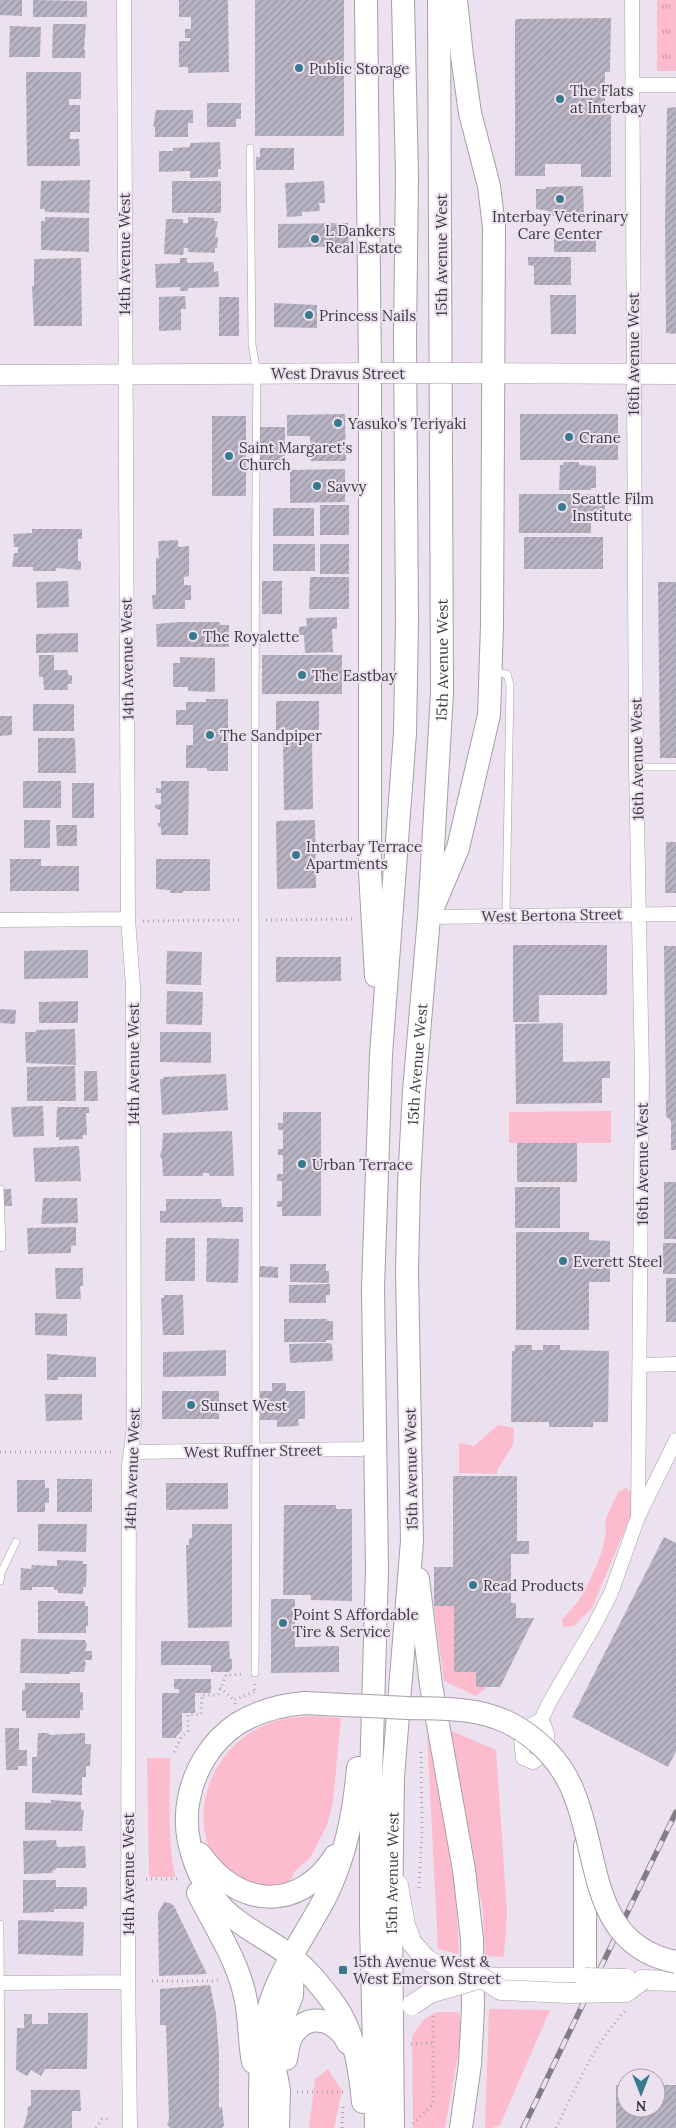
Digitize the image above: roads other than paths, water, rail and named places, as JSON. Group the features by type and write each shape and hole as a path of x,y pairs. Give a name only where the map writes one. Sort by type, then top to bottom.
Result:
{"main road":[{"path":"366,0 375,373 370,872 382,1055"},
{"name":"15th Avenue West","path":"378,2124 371,1923 375,1611 373,1288 382,1055 404,752 407,623 405,337 407,176 403,0"},
{"name":"15th Avenue West","path":"378,2124 393,2064 391,1838 393,1777 412,1541 407,1271 409,1183 414,1091 429,917 442,693 439,0"},
{"path":"429,917 458,848 489,715 491,672 483,373 494,227 489,186 470,113 456,0"},
{"name":"West Dravus Street","path":"0,375 676,374"},
{"path":"412,1541 423,1612 431,1685 464,1870 472,1939 473,2008 470,2064 461,2128"},
{"path":"279,2092 261,2061 268,2010 282,1976 326,1896 348,1834 355,1801 375,1611"},
{"path":"279,2092 252,2055 244,1994 226,1944 198,1893 188,1861 188,1802 196,1774 210,1749 237,1724 269,1709 305,1703 464,1710 493,1716 532,1737 554,1758 573,1789 584,1825 598,1888 616,1924 647,1952 676,1962"},
{"path":"584,1825 585,1978"},
{"path":"188,1831 204,1859 225,1882 245,1892 267,1896 290,1893 313,1882 325,1872 348,1834"},
{"path":"188,1831 198,1869 217,1902 238,1922 292,1957 336,2007 350,2035 361,2084 378,2124"},
{"path":"391,1838 402,1912 412,1943 426,1958 437,1966 482,1978 585,1978 676,1981"},
{"path":"393,2064 397,2032 405,2013 412,2005 430,1993 482,1978 501,1990 567,1993 626,1992 642,1980"},
{"path":"278,2128 279,2092 290,2040 300,2026 308,2022 320,2021 334,2025 341,2031 356,2057"},
{"path":"260,2128 279,2092"}],"street":[{"name":"14th Avenue West","path":"124,0 124,375 128,919 133,986 134,1426 129,1465 128,1982 130,2128"},
{"name":"16th Avenue West","path":"632,0 636,767 642,1074 641,1365 638,1518"},
{"path":"632,85 676,85"},
{"name":"West Bertona Street","path":"429,917 676,914"},
{"path":"0,920 128,919"},
{"path":"641,1365 676,1364"},
{"path":"541,1720 611,1593 638,1518 676,1440"},
{"name":"West Ruffner Street","path":"131,1452 361,1450 375,1446"},
{"path":"0,1983 128,1982"}],"lane":[{"path":"250,148 252,344 257,374 254,920 255,1673"},
{"path":"491,672 507,674 510,685 506,915"},
{"path":"636,767 676,767"},
{"path":"0,1189 2,1248"},
{"path":"0,1580 1,1573 16,1542"},
{"path":"0,1924 1,2128"}],"railway":[{"path":"523,2128 676,1812"}],"place":[{"name":"Public Storage","path":"299,68"},
{"name":"The Flats at Interbay","path":"560,99"},
{"name":"Interbay Veterinary Care Center","path":"560,199"},
{"name":"L Dankers Real Estate","path":"315,239"},
{"name":"Princess Nails","path":"309,315"},
{"name":"Yasuko's Teriyaki","path":"338,423"},
{"name":"Crane","path":"569,437"},
{"name":"Saint Margaret's Church","path":"229,456"},
{"name":"Savvy","path":"317,486"},
{"name":"Seattle Film Institute","path":"562,507"},
{"name":"The Royalette","path":"193,636"},
{"name":"The Eastbay","path":"302,675"},
{"name":"The Sandpiper","path":"210,735"},
{"name":"Interbay Terrace Apartments","path":"296,855"},
{"name":"Urban Terrace","path":"302,1164"},
{"name":"Everett Steel","path":"563,1261"},
{"name":"Sunset West","path":"191,1405"},
{"name":"Read Products","path":"473,1585"},
{"name":"Point S Affordable Tire & Service","path":"283,1623"},
{"name":"15th Avenue West & West Emerson Street","path":"343,1970"}]}
